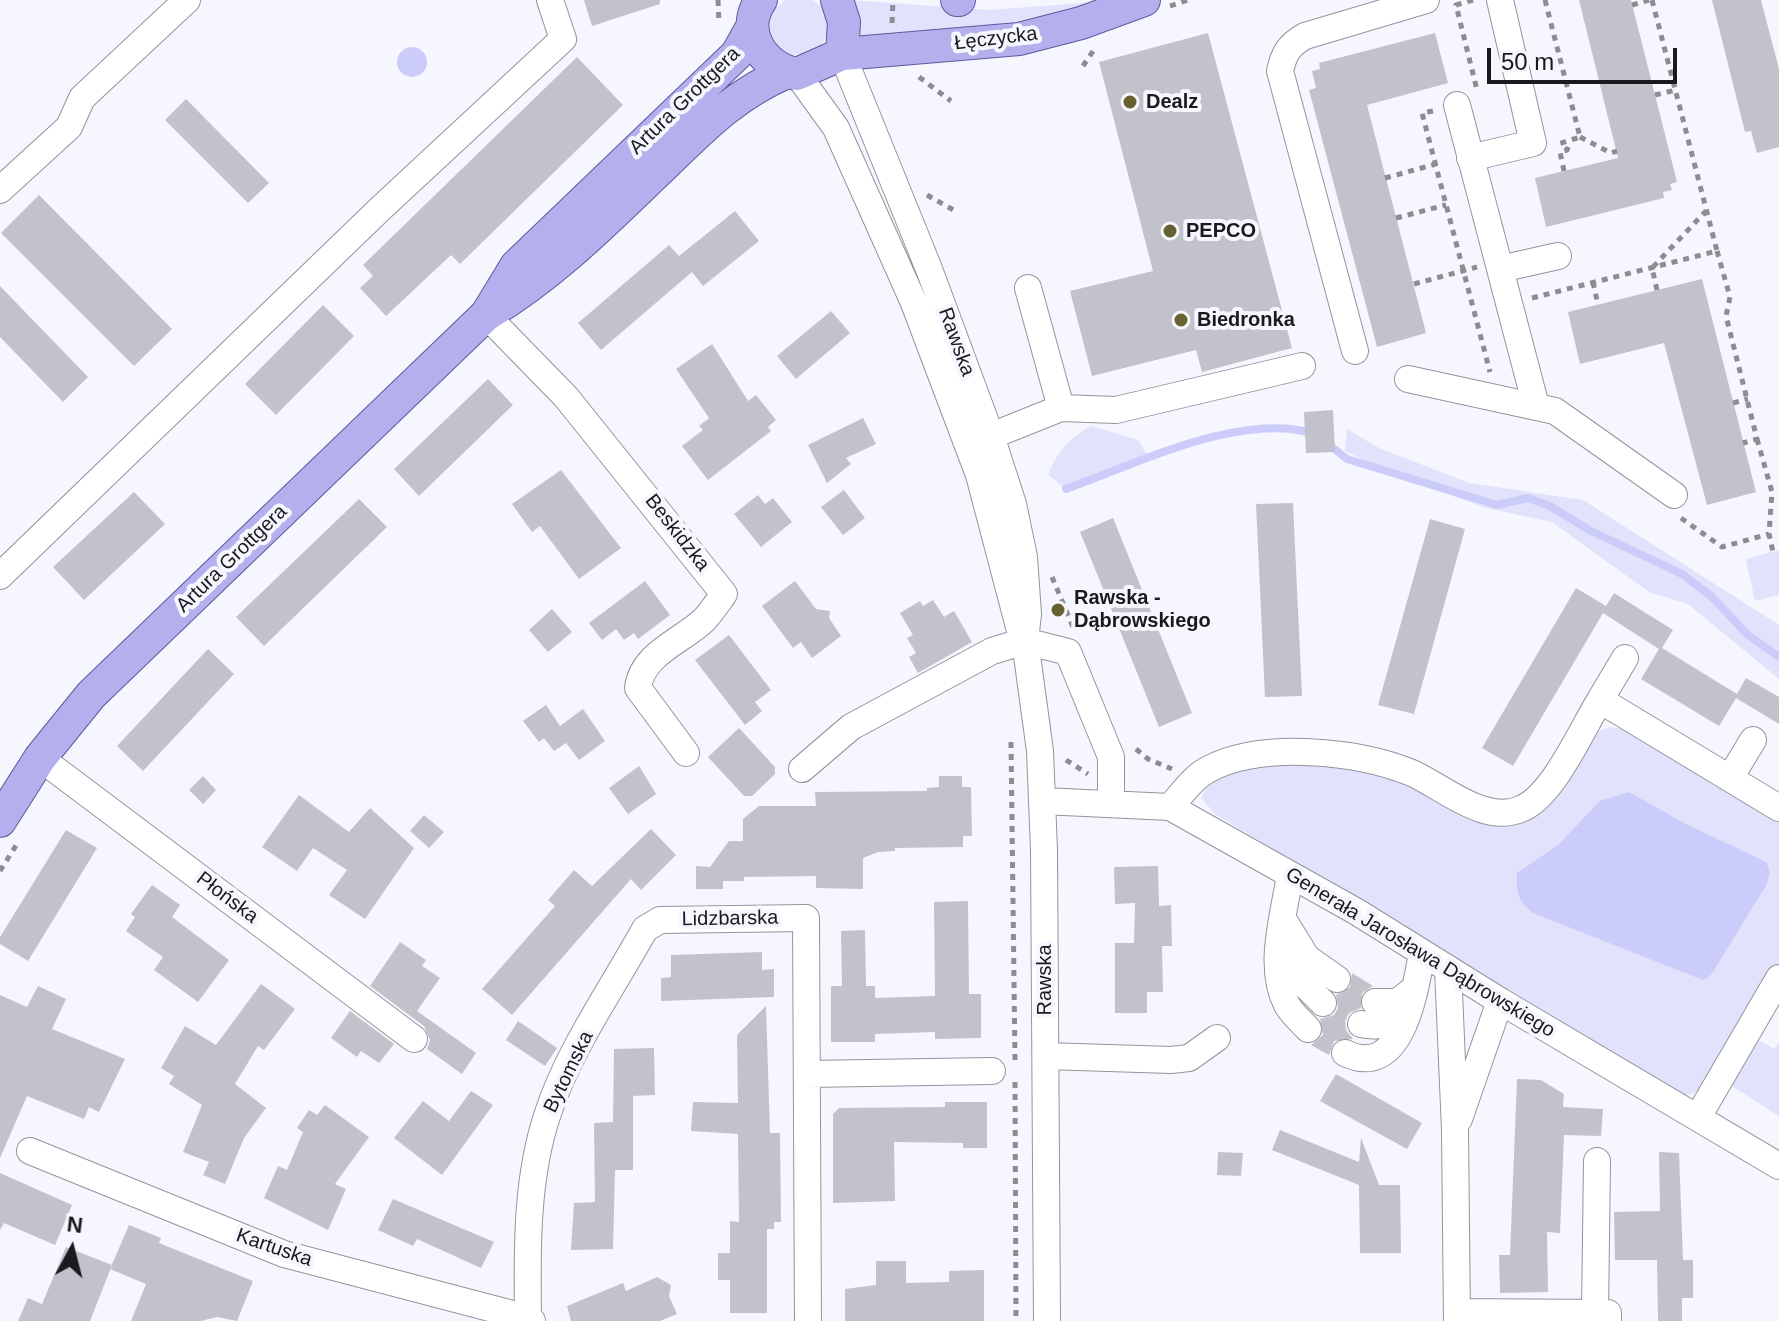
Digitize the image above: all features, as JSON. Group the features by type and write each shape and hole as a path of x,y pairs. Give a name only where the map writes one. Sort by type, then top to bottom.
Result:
{"main road":[{"path":"837,0 844,22 842,54"},
{"name":"Łęczycka","path":"842,54 1019,39 1081,23 1144,0"},
{"path":"756,8 762,55 792,73"},
{"name":"Artura Grottgera","path":"486,315 516,266 737,54 756,8"},
{"name":"Artura Grottgera","path":"9,831 40,758 113,672 486,315 529,289 573,253 725,106 757,85 826,64 842,54"}],"street":[{"path":"0,190 69,127 82,98 187,0"},
{"path":"0,576 369,219 563,39 550,0"},
{"path":"1355,351 1280,71 1283,56 1292,43 1305,36 1426,0"},
{"path":"1470,158 1533,143 1500,0"},
{"name":"Rawska","path":"842,54 935,282 991,436 1013,504 1024,557 1028,614 1025,641 1043,801 1047,1321"},
{"name":"Rawska","path":"792,73 836,128 904,276 979,475 1014,616 1025,641"},
{"path":"1457,105 1536,406"},
{"path":"1500,269 1558,256"},
{"path":"1028,288 1061,408"},
{"name":"Beskidzka","path":"486,315 576,408 724,594 705,619 646,664 639,678 638,688 686,753"},
{"path":"991,436 1061,408 1116,410 1302,366"},
{"path":"1408,379 1555,411 1674,504"},
{"path":"802,769 851,727 992,651 1025,641 1068,652 1111,757 1111,802"},
{"path":"1170,807 1209,768 1253,757 1305,751 1354,755 1411,773 1482,810 1505,815 1525,808 1545,791 1625,658"},
{"path":"1600,700 1779,808"},
{"path":"1730,778 1753,740"},
{"name":"Płońska","path":"40,758 414,1039"},
{"name":"Generała Jarosława Dąbrowskiego","path":"1043,801 1170,807 1779,1166"},
{"path":"1290,875 1279,981 1288,1006 1308,1029"},
{"name":"Lidzbarska","path":"645,929 660,920 806,918 808,1321"},
{"name":"Bytomska","path":"530,1320 528,1236 539,1145 548,1111 645,929"},
{"path":"1282,929 1307,958 1337,979"},
{"path":"1282,929 1296,976 1323,1003"},
{"path":"1345,1053 1366,1059 1386,1052 1399,1034 1413,996 1422,953"},
{"path":"1448,969 1455,1130 1457,1317 1602,1317 1597,1161"},
{"path":"1698,1117 1779,978"},
{"path":"1368,1013 1381,1026 1392,1022 1413,996"},
{"path":"1455,1130 1500,1001"},
{"path":"1046,1056 1171,1060 1189,1058 1217,1038"},
{"path":"807,1074 992,1071"},
{"name":"Kartuska","path":"30,1151 284,1254 530,1320"}],"path":[{"path":"718,0 718,34"},
{"path":"1632,5 1650,0 1730,297 1726,316 1772,492 1769,534 1773,552"},
{"path":"909,69 951,101"},
{"path":"1655,95 1676,90"},
{"path":"1580,137 1611,153 1617,151"},
{"path":"1564,171 1560,152 1567,150 1571,141"},
{"path":"1385,178 1436,164"},
{"path":"918,188 957,212"},
{"path":"1396,218 1446,205"},
{"path":"1652,268 1707,210"},
{"path":"1521,301 1717,251"},
{"path":"1652,268 1657,290"},
{"path":"1414,284 1464,270 1490,372 1484,397"},
{"path":"1593,282 1598,305"},
{"path":"1733,403 1748,399"},
{"path":"1743,443 1757,439"},
{"path":"1674,504 1722,547 1769,534"},
{"path":"0,871 9,831"}],"shaded area":[{"path":"799,-3 819,6 828,26 819,46 799,55 779,46 770,26 779,6"},
{"path":"849,0 989,10 1124,0 1038,27 855,43"},
{"path":"1091,426 1138,440 1150,458 1066,489 1048,475 1065,446"},
{"path":"1347,429 1379,448 1469,483 1583,500 1779,625 1779,679 1688,604 1649,592 1552,522 1486,508 1391,473 1345,451"},
{"path":"1779,550 1779,595 1755,601 1746,559"},
{"path":"1610,727 1631,730 1779,818 1779,963 1701,1088 1690,1095 1681,1094 1215,814 1201,798 1210,780 1268,761 1365,768 1497,822 1587,736"},
{"path":"1755,1038 1774,1049 1779,1043 1779,1116 1727,1083"}],"water":[{"path":"412,47 423,51 427,62 423,73 412,77 401,73 397,62 401,51"},
{"path":"1629,792 1684,823 1766,862 1770,872 1767,884 1711,975 1703,980 1533,913 1519,896 1517,873 1558,845 1600,801"}],"building":[{"path":"584,0 660,0 660,4 592,26"},
{"path":"1579,0 1631,0 1677,182 1670,184 1672,190 1663,192 1664,198 1546,227 1535,178 1618,158"},
{"path":"1712,0 1761,0 1779,69 1779,147 1757,153 1751,131 1745,132"},
{"path":"1208,33 1292,348 1202,372 1196,350 1092,376 1070,291 1153,271 1099,62"},
{"path":"1435,33 1448,83 1367,105 1426,333 1377,347 1309,90 1316,88 1312,71 1320,69 1319,63"},
{"path":"577,57 623,105 460,264 451,255 386,316 360,288 373,276 363,265"},
{"path":"186,99 269,183 248,203 165,120"},
{"path":"39,195 172,329 134,366 1,233"},
{"path":"735,211 759,241 703,286 692,272 601,350 578,323 669,245 679,256"},
{"path":"1702,279 1756,492 1707,505 1664,343 1580,364 1568,312"},
{"path":"0,286 88,377 63,402 0,337"},
{"path":"323,305 354,336 276,415 245,384"},
{"path":"831,311 850,333 796,379 777,356"},
{"path":"712,344 748,401 756,395 776,420 768,427 771,431 708,480 682,446 703,430 699,426 709,418 676,369"},
{"path":"488,379 513,405 419,496 394,469"},
{"path":"1333,410 1335,452 1306,453 1304,412"},
{"path":"863,418 876,444 846,458 851,464 827,483 808,445"},
{"path":"561,470 621,548 579,579 540,526 532,532 512,504"},
{"path":"844,490 865,518 843,535 821,507"},
{"path":"134,492 165,524 84,600 53,567"},
{"path":"758,495 765,504 773,498 792,522 761,547 734,514"},
{"path":"359,499 387,527 264,646 236,617"},
{"path":"1293,503 1302,696 1265,697 1256,504"},
{"path":"1113,518 1192,713 1159,727 1080,532"},
{"path":"1430,519 1465,529 1414,714 1378,705"},
{"path":"645,581 670,615 638,639 634,633 624,640 616,629 602,640 589,623"},
{"path":"795,581 816,609 830,611 829,618 841,636 812,658 801,642 793,648 762,606"},
{"path":"1576,588 1606,606 1614,593 1673,630 1662,648 1737,694 1746,678 1779,697 1779,724 1736,698 1719,726 1641,679 1659,649 1603,613 1513,766 1482,748"},
{"path":"933,600 944,617 954,611 972,642 918,673 909,657 916,653 907,638 913,635 900,613 920,601 923,606"},
{"path":"552,609 572,632 548,652 529,630"},
{"path":"729,635 771,690 755,702 762,711 745,725 695,660"},
{"path":"208,649 234,674 143,771 117,746"},
{"path":"546,705 560,726 583,709 605,741 579,760 566,743 554,751 544,738 539,742 523,721"},
{"path":"739,728 775,767 775,774 752,796 744,796 708,757"},
{"path":"639,766 656,794 628,814 609,788"},
{"path":"203,776 216,790 203,804 189,790"},
{"path":"939,776 962,776 962,787 971,787 972,836 963,836 963,847 895,848 895,851 878,852 863,858 863,889 816,888 816,876 744,877 744,881 723,881 723,889 696,889 696,866 710,867 729,841 743,841 743,819 759,806 816,806 815,792 927,791 927,788 939,787"},
{"path":"299,795 349,832 370,808 414,848 365,919 329,895 347,870 313,848 297,871 262,847"},
{"path":"424,815 444,832 429,848 410,831"},
{"path":"651,829 676,855 641,890 631,879 512,1015 482,989 555,906 548,900 574,870 592,886"},
{"path":"66,830 97,848 28,961 0,944 0,937"},
{"path":"1158,866 1159,906 1171,905 1172,946 1162,946 1163,992 1147,992 1147,1013 1115,1013 1115,943 1134,943 1135,903 1115,904 1114,867"},
{"path":"152,885 180,905 172,917 229,960 198,1002 154,970 163,957 126,931 135,917 131,914"},
{"path":"968,901 969,994 981,994 981,1038 935,1039 935,1032 875,1034 875,1042 831,1042 831,986 842,986 841,931 865,930 866,986 875,986 875,998 935,996 934,902"},
{"path":"400,942 426,960 422,966 440,978 417,1011 476,1053 462,1074 427,1049 430,1040 424,1026 370,986"},
{"path":"762,952 762,970 774,969 774,997 661,1001 661,978 671,977 671,955"},
{"path":"1352,973 1373,986 1362,993 1361,1008 1349,1013 1345,1021 1346,1030 1353,1039 1334,1041 1329,1055 1311,1045 1323,1035 1320,1019 1334,1015 1338,1008 1336,995 1350,987"},
{"path":"261,984 295,1009 264,1050 258,1046 235,1084 266,1108 244,1138 225,1184 203,1175 209,1162 183,1152 202,1105 169,1084 174,1076 161,1068 185,1026 216,1045"},
{"path":"38,986 66,999 52,1029 125,1059 99,1112 89,1107 84,1119 27,1096 0,1158 0,995 27,1007"},
{"path":"766,1006 770,1133 780,1133 781,1222 774,1222 774,1229 767,1229 767,1313 730,1313 730,1280 718,1280 718,1253 730,1253 730,1221 739,1222 738,1134 691,1131 693,1102 738,1103 737,1035"},
{"path":"350,1011 394,1044 379,1063 361,1051 357,1057 331,1038"},
{"path":"518,1021 557,1048 545,1066 506,1040"},
{"path":"654,1048 655,1095 633,1096 633,1170 615,1170 613,1249 571,1250 574,1203 595,1202 594,1123 613,1122 614,1049"},
{"path":"1336,1074 1422,1123 1407,1149 1320,1101"},
{"path":"1517,1079 1541,1080 1564,1094 1563,1107 1603,1109 1601,1136 1564,1135 1560,1233 1547,1232 1548,1292 1500,1293 1499,1255 1510,1255"},
{"path":"471,1091 493,1105 442,1175 394,1138 423,1101 449,1121"},
{"path":"945,1102 987,1102 987,1148 963,1148 963,1143 894,1142 895,1201 833,1203 833,1114 839,1108 945,1107"},
{"path":"325,1105 369,1137 335,1184 346,1189 328,1230 264,1198 278,1166 287,1170 303,1132 297,1128 309,1110 317,1115"},
{"path":"1280,1130 1359,1162 1361,1138 1379,1185 1400,1185 1401,1253 1360,1253 1359,1185 1272,1150"},
{"path":"1218,1152 1243,1153 1241,1176 1217,1175"},
{"path":"1659,1152 1679,1153 1683,1260 1693,1260 1693,1298 1682,1298 1682,1321 1658,1321 1657,1260 1615,1260 1614,1212 1660,1211"},
{"path":"0,1173 72,1205 55,1245 4,1223 0,1230"},
{"path":"393,1199 494,1242 481,1268 417,1239 413,1246 378,1230"},
{"path":"129,1225 161,1238 159,1243 253,1281 237,1321 217,1317 201,1321 131,1321 146,1284 110,1269"},
{"path":"66,1247 112,1265 90,1321 18,1321 28,1298 42,1304"},
{"path":"876,1261 906,1261 906,1283 949,1282 949,1271 984,1270 984,1321 845,1321 845,1289 876,1285"},
{"path":"657,1277 671,1285 669,1296 677,1314 660,1321 571,1321 567,1306 623,1283 626,1291"}],"waterway":[{"path":"1066,489 1156,455 1221,435 1253,429 1284,428 1312,433"},
{"path":"1327,443 1347,459 1497,505 1528,498 1550,506 1589,530 1682,574 1711,596 1748,635 1779,657"}],"place":[{"name":"Dealz","path":"1130,102"},
{"name":"PEPCO","path":"1170,231"},
{"name":"Biedronka","path":"1181,320"},
{"name":"Rawska - Dąbrowskiego","path":"1058,610"}]}
